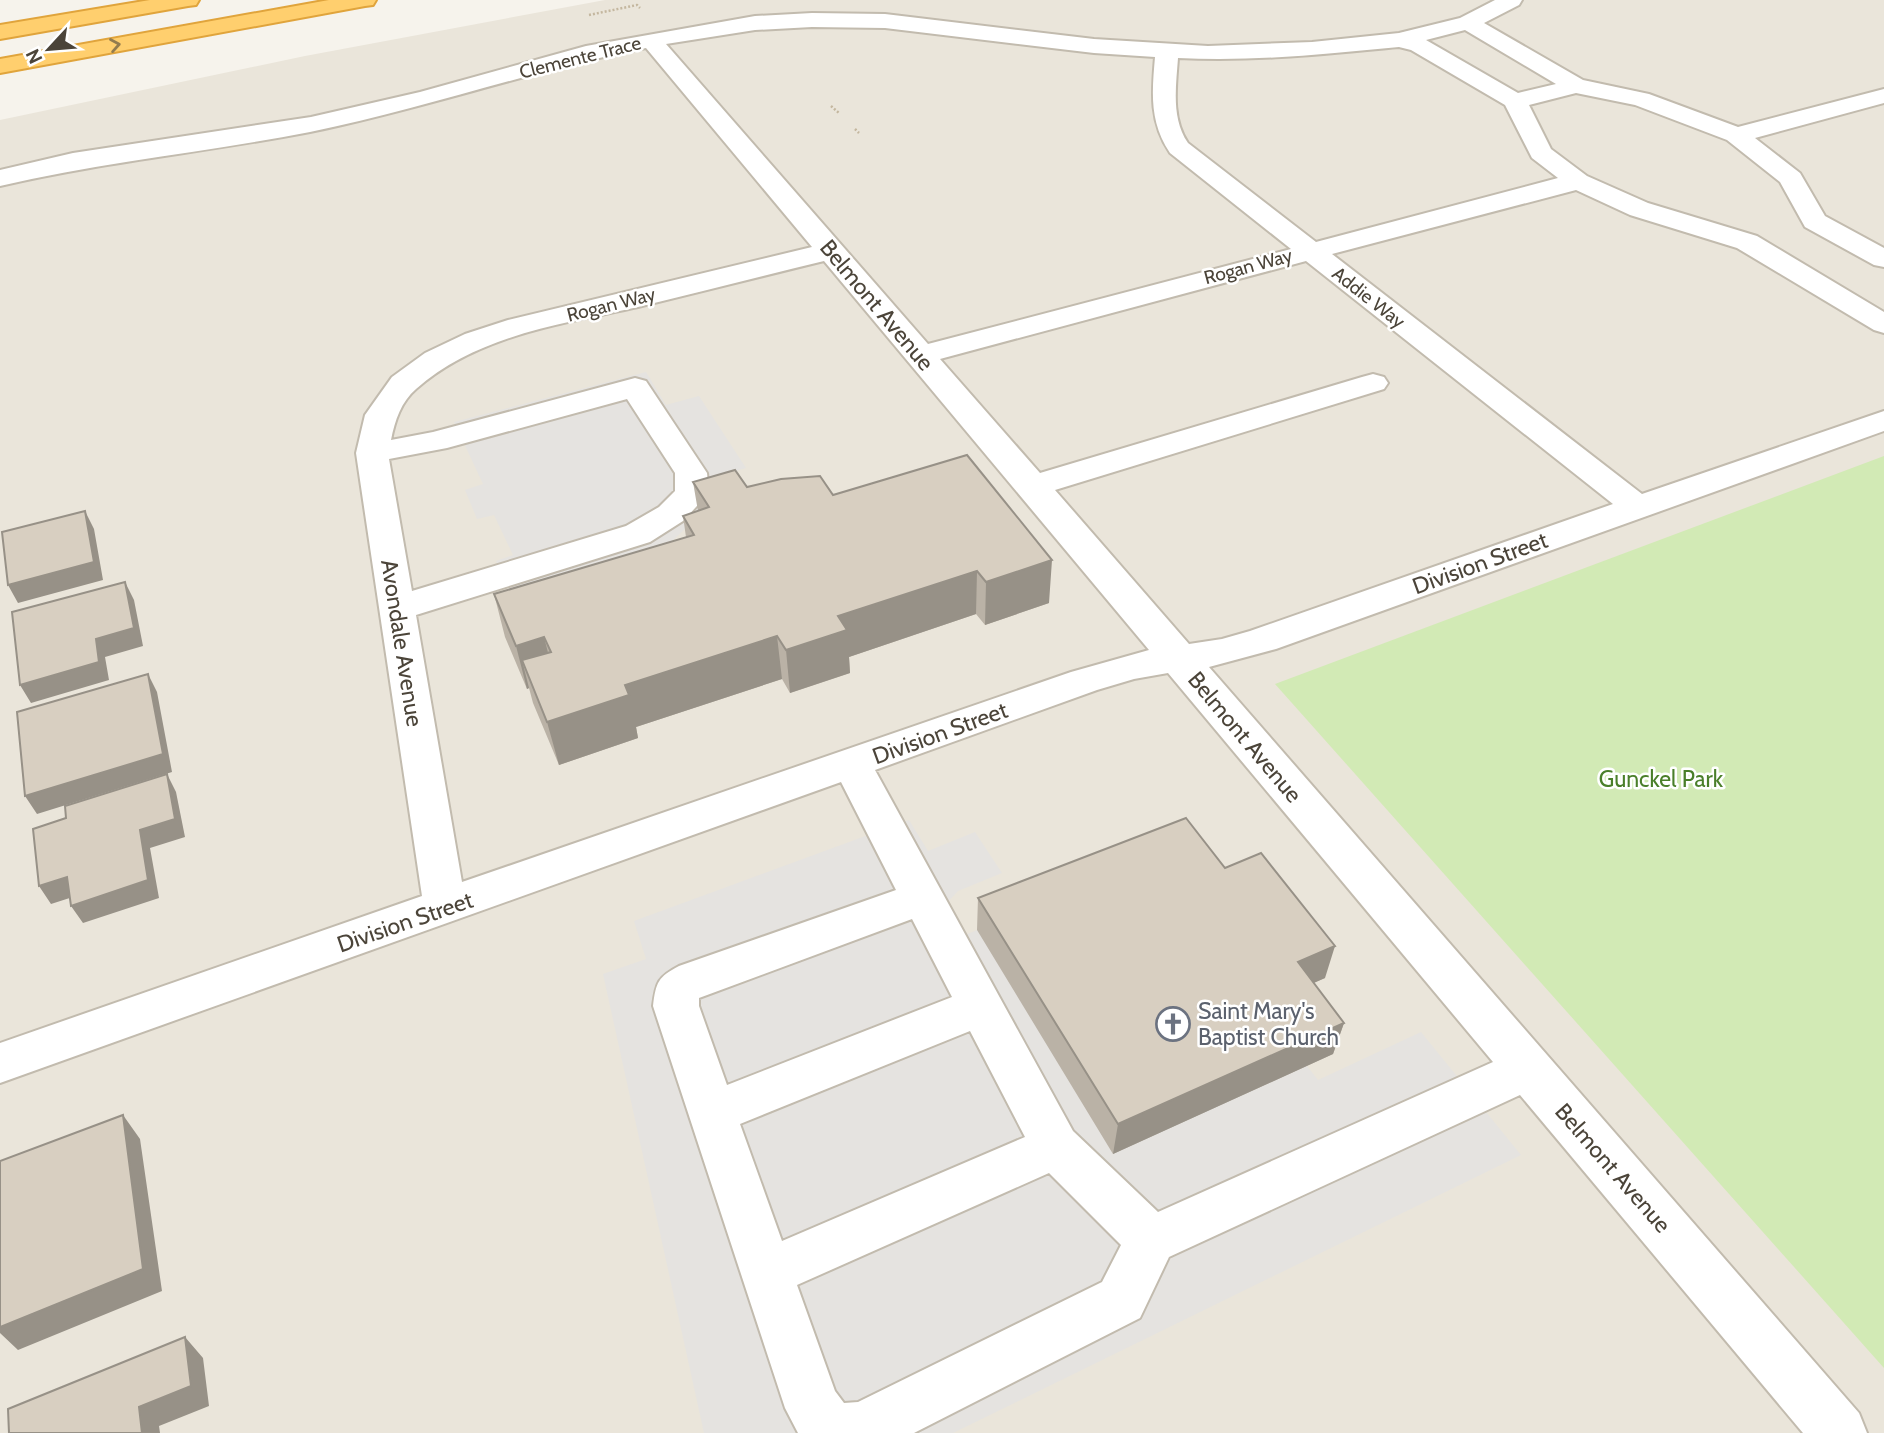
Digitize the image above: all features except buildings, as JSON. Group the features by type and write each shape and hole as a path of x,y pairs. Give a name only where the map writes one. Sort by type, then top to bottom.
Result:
{"highway":[{"path":"0,32 188,0"},
{"path":"0,66 365,0"}],"street":[{"name":"Clemente Trace","path":"0,178 51,165 208,142 327,120 458,89 567,57 755,23 860,20 925,24 1087,46 1234,54 1398,40 1468,23 1511,0"},
{"path":"1468,23 1576,86 1641,99 1736,135 1791,178 1795,227"},
{"name":"Belmont Avenue","path":"651,40 1839,1433"},
{"path":"1398,40 1419,45 1514,101 1541,153 1578,181 1640,209 1747,242 1884,324"},
{"name":"Addie Way","path":"1167,52 1164,117 1171,138 1191,159 1638,508"},
{"path":"1514,101 1576,86"},
{"path":"1736,135 1884,96"},
{"name":"Rogan Way","path":"920,355 1578,181"},
{"path":"1747,242 1795,227 1884,259"},
{"name":"Rogan Way","path":"402,385 448,353 507,329 831,251"},
{"path":"1031,487 1373,383"},
{"name":"Avondale Avenue","path":"402,385 378,420 372,438 372,453 445,908"},
{"path":"372,453 436,441 635,387 691,473 692,493 653,527 397,608"},
{"name":"Division Street","path":"0,1063 1084,681 1132,666 1223,652 1263,640 1884,420"},
{"path":"852,764 979,1007 1056,1147 1151,1240"},
{"path":"922,898 695,979 678,988 676,1006 714,1112 766,1273 813,1408 832,1431 861,1430 1121,1300 1151,1240 1528,1069"},
{"path":"714,1112 979,1007"},
{"path":"766,1273 1056,1147"}],"path":[{"path":"831,106 839,113"},
{"path":"855,129 859,133"}],"shaded area":[{"path":"605,0 1884,0 1884,1433 0,1433 0,120 305,56"},
{"path":"646,372 666,405 699,396 746,468 715,477 716,492 689,525 665,548 522,616 496,561 513,555 494,515 477,519 465,490 483,484 454,422"},
{"path":"909,820 928,851 975,832 1002,873 958,891 946,904 951,941 977,930 1307,1066 1318,1080 1421,1032 1521,1155 953,1433 704,1433 603,974 646,959 634,921"}],"green space":[{"name":"Gunckel Park","path":"1884,456 1884,1368 1275,684"}],"place":[{"name":"Saint Mary's Baptist Church","path":"1173,1024"}]}
